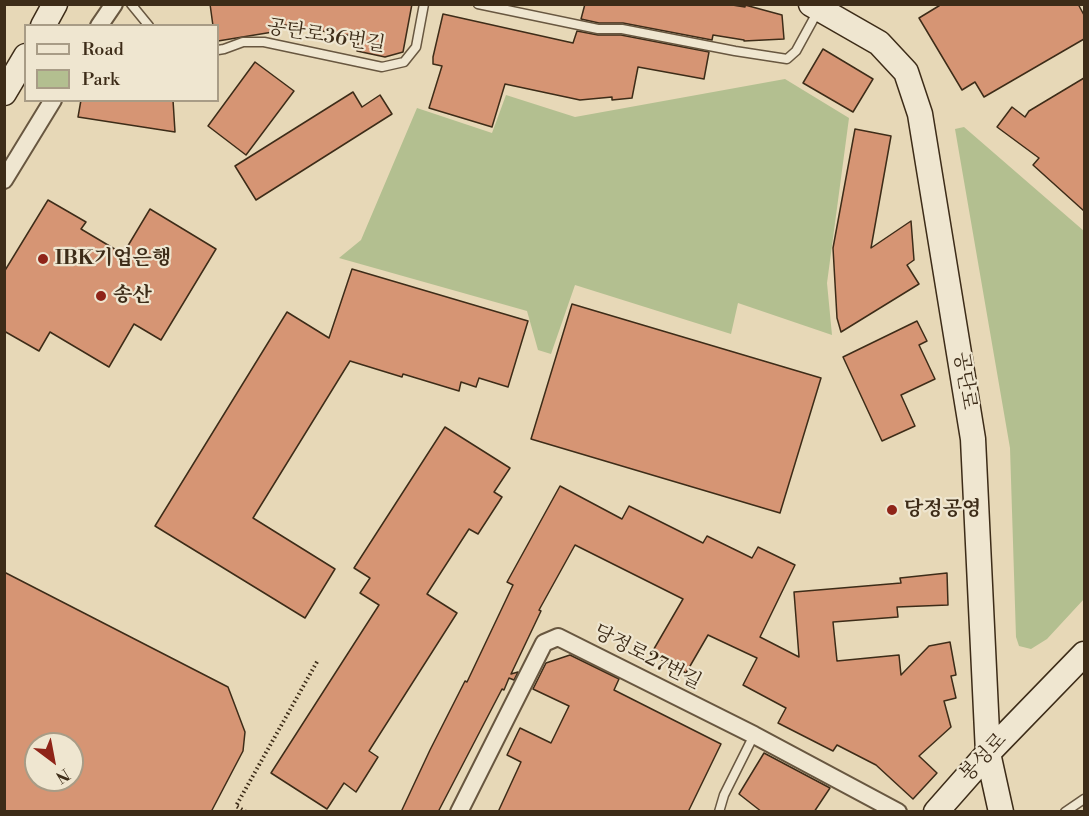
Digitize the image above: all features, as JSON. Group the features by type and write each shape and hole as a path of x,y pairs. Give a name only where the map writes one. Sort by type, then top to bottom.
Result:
{"street":[{"path":"44,24 55,4"},
{"path":"100,24 114,4"},
{"name":"공단로","path":"815,7 879,44 900,65 906,72 920,114 974,439 988,753 1001,812"},
{"path":"4,93 24,59"},
{"path":"4,180 52,102"},
{"name":"당정로27번길","path":"459,812 544,643 558,637 754,735 898,812"},
{"name":"봉성로","path":"936,812 988,753 1084,654"}],"lane":[{"path":"131,4 147,24"},
{"name":"공단로36번길","path":"219,50 243,42 264,42 382,67 404,62 416,47 424,4"},
{"path":"478,4 598,29 622,29 787,59 796,51 815,7"},
{"path":"719,812 724,795 754,735"},
{"path":"1065,812 1084,799"}],"path":[{"path":"246,812 236,806 318,660"}],"green space":[{"path":"785,79 849,118 827,283 832,335 738,303 731,334 575,285 551,354 538,350 527,311 339,258 361,240 417,108 492,133 506,95 575,117"},
{"path":"964,127 1084,231 1084,599 1047,639 1031,649 1019,646 1016,637 1010,448 955,129"}],"building":[{"path":"210,4 412,4 403,52 385,57 357,51 359,37 279,24 279,31 219,41 219,24 213,24"},
{"path":"585,4 726,4 745,7 745,5 782,15 784,39 744,41 713,35 712,40 623,23 599,23 581,19"},
{"path":"942,4 1078,4 1084,15 1084,39 984,97 975,82 962,90 919,18"},
{"path":"443,14 573,43 577,31 598,35 621,35 709,52 704,79 638,67 632,98 612,100 612,97 580,100 505,84 492,127 429,108 442,66 433,64 433,57"},
{"path":"823,49 873,79 853,112 803,83"},
{"path":"255,62 294,91 246,155 208,126"},
{"path":"1084,78 1084,211 1033,165 1039,158 997,127 1012,107 1025,117 1029,111"},
{"path":"353,92 362,107 380,95 392,114 256,200 235,166"},
{"path":"81,102 173,102 175,132 78,117"},
{"path":"855,129 891,136 871,248 911,221 914,260 907,265 919,284 841,332 837,318 833,248"},
{"path":"48,200 86,222 81,229 123,254 150,209 216,249 161,340 134,324 109,367 50,332 39,351 4,331 4,272"},
{"path":"352,269 528,321 508,387 479,378 476,387 461,382 459,391 350,361 253,518 335,569 305,618 155,526 287,312 329,338"},
{"path":"572,304 821,378 780,513 531,439"},
{"path":"917,321 927,341 919,345 935,379 901,395 915,426 882,441 843,357"},
{"path":"445,427 510,468 494,492 502,497 478,534 469,529 427,594 457,613 369,751 378,757 356,792 344,783 327,809 271,773 379,605 360,593 370,578 354,568"},
{"path":"560,486 622,519 629,506 703,543 707,536 752,558 758,547 795,565 760,637 799,657 794,592 901,583 900,578 947,573 948,605 897,607 898,617 833,622 837,661 899,655 901,675 929,646 950,642 956,675 951,676 956,698 944,701 951,727 919,756 937,773 913,799 876,765 837,745 833,751 778,723 786,708 743,685 757,658 708,635 686,673 651,654 683,599 575,545 539,610 541,611 511,674 518,672 514,680 509,678 504,690 502,689 438,812 401,812 513,585 507,582"},
{"path":"4,572 228,687 245,732 243,751 211,812 4,812"},
{"path":"570,655 619,679 614,690 721,744 688,812 498,812 521,762 507,755 520,728 551,743 569,706 533,689 546,663"},
{"path":"764,753 830,788 814,812 762,812 739,794"}],"place":[{"name":"IBK기업은행","path":"43,259"},
{"name":"송산","path":"101,296"},
{"name":"당정공영","path":"892,510"}]}
